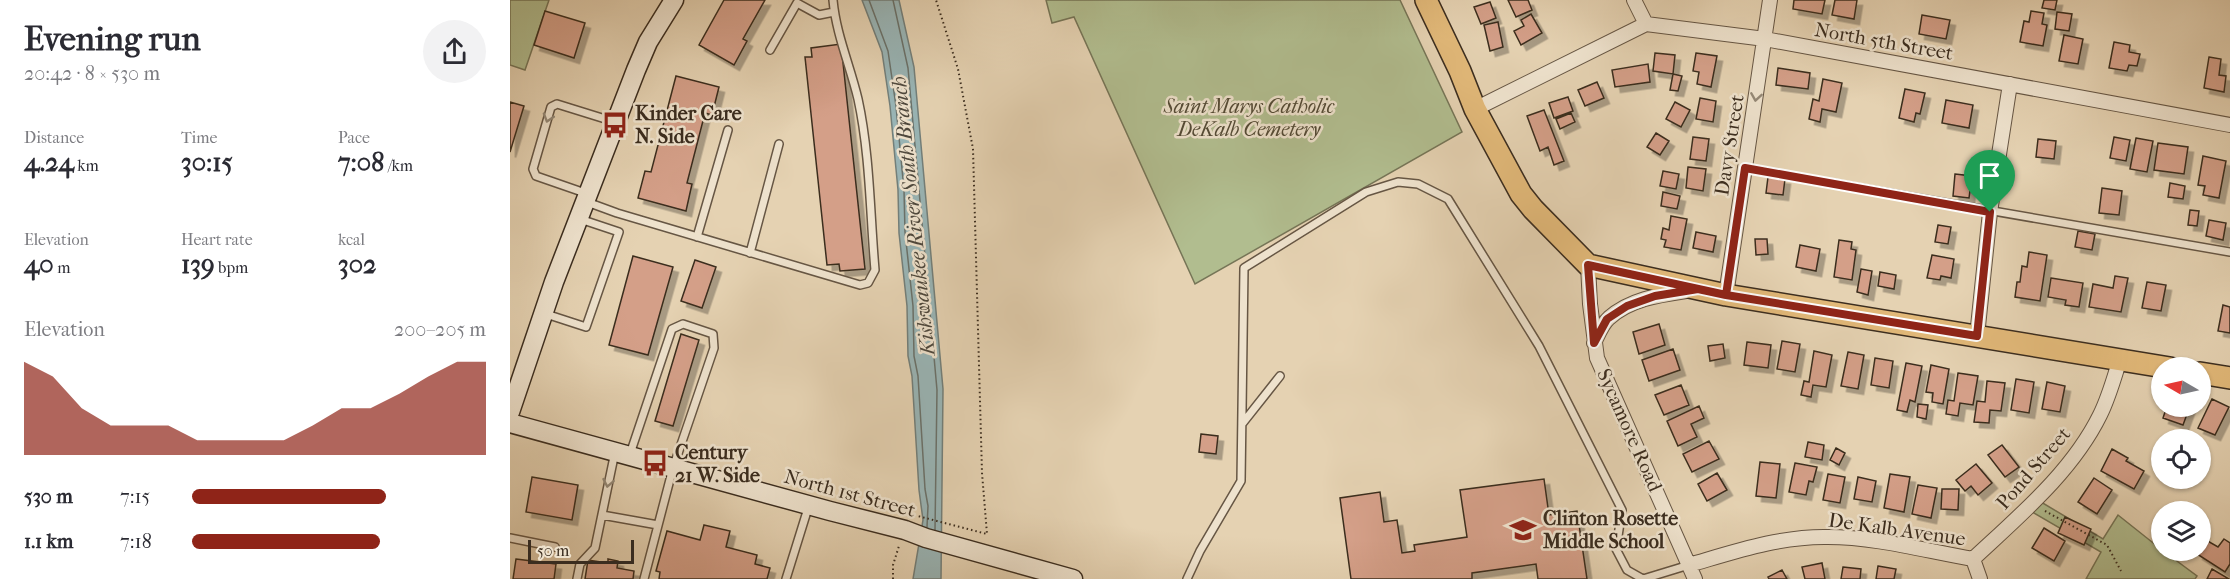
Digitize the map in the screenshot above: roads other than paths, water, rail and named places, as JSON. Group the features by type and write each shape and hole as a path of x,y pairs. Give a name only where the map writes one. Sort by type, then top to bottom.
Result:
{"main road":[{"path":"1426,0 1460,71 1475,109 1521,194 1588,265 1726,295 2151,365"},
{"path":"2211,375 2230,378"}],"street":[{"path":"510,412 543,313 615,122 648,42 674,0"},
{"path":"1475,109 1646,24 1634,0"},
{"name":"Davy Street","path":"1726,295 1770,0"},
{"name":"North 5th Street","path":"1646,24 1765,39 2230,125"},
{"path":"1977,336 1990,212 2010,84"},
{"name":"Sycamore Road","path":"1588,265 1594,343 1605,376 1695,579"},
{"path":"1594,343 1607,319 1627,306 1655,296 1698,289"},
{"name":"Pond Street","path":"1973,559 2032,504 2085,441 2109,394 2120,359"},
{"name":"North 1st Street","path":"510,423 905,530 1073,579"},
{"name":"De Kalb Avenue","path":"1689,566 1761,545 1827,537 1883,543 1973,559 1980,579"}],"lane":[{"path":"583,204 860,285 868,283 875,270 863,132 833,0"},
{"path":"770,50 797,3 819,15 834,12"},
{"path":"543,313 586,327 619,232 583,204 536,176 532,169 551,106 557,104 615,122"},
{"path":"697,237 728,130"},
{"path":"750,253 779,144"},
{"path":"1745,168 2230,252"},
{"path":"1187,579 1200,551 1241,481 1244,268 1366,192 1398,182 1418,184 1448,199 1539,346 1622,510 1616,549 1627,570 1643,579 1689,566"},
{"path":"578,579 580,564 595,548 602,515 622,454 672,329 683,324 712,334 714,348 673,468 644,579"},
{"path":"1242,424 1280,376"},
{"path":"786,579 808,505"},
{"path":"602,515 658,525"},
{"path":"510,538 555,547"}],"water":[{"name":"Kishwaukee River South Branch","path":"862,0 899,0 914,67 943,389 941,579 913,579 923,520 912,376 908,356 907,306 899,233 898,190 882,52"}],"place":[{"name":"Kinder Care N. Side","path":"615,125"},
{"name":"Century 21 W. Side","path":"655,463"},
{"name":"Clinton Rosette Middle School","path":"1523,530"}],"park label":[{"name":"Saint Marys Catholic DeKalb Cemetery","path":"1249,118"}]}
